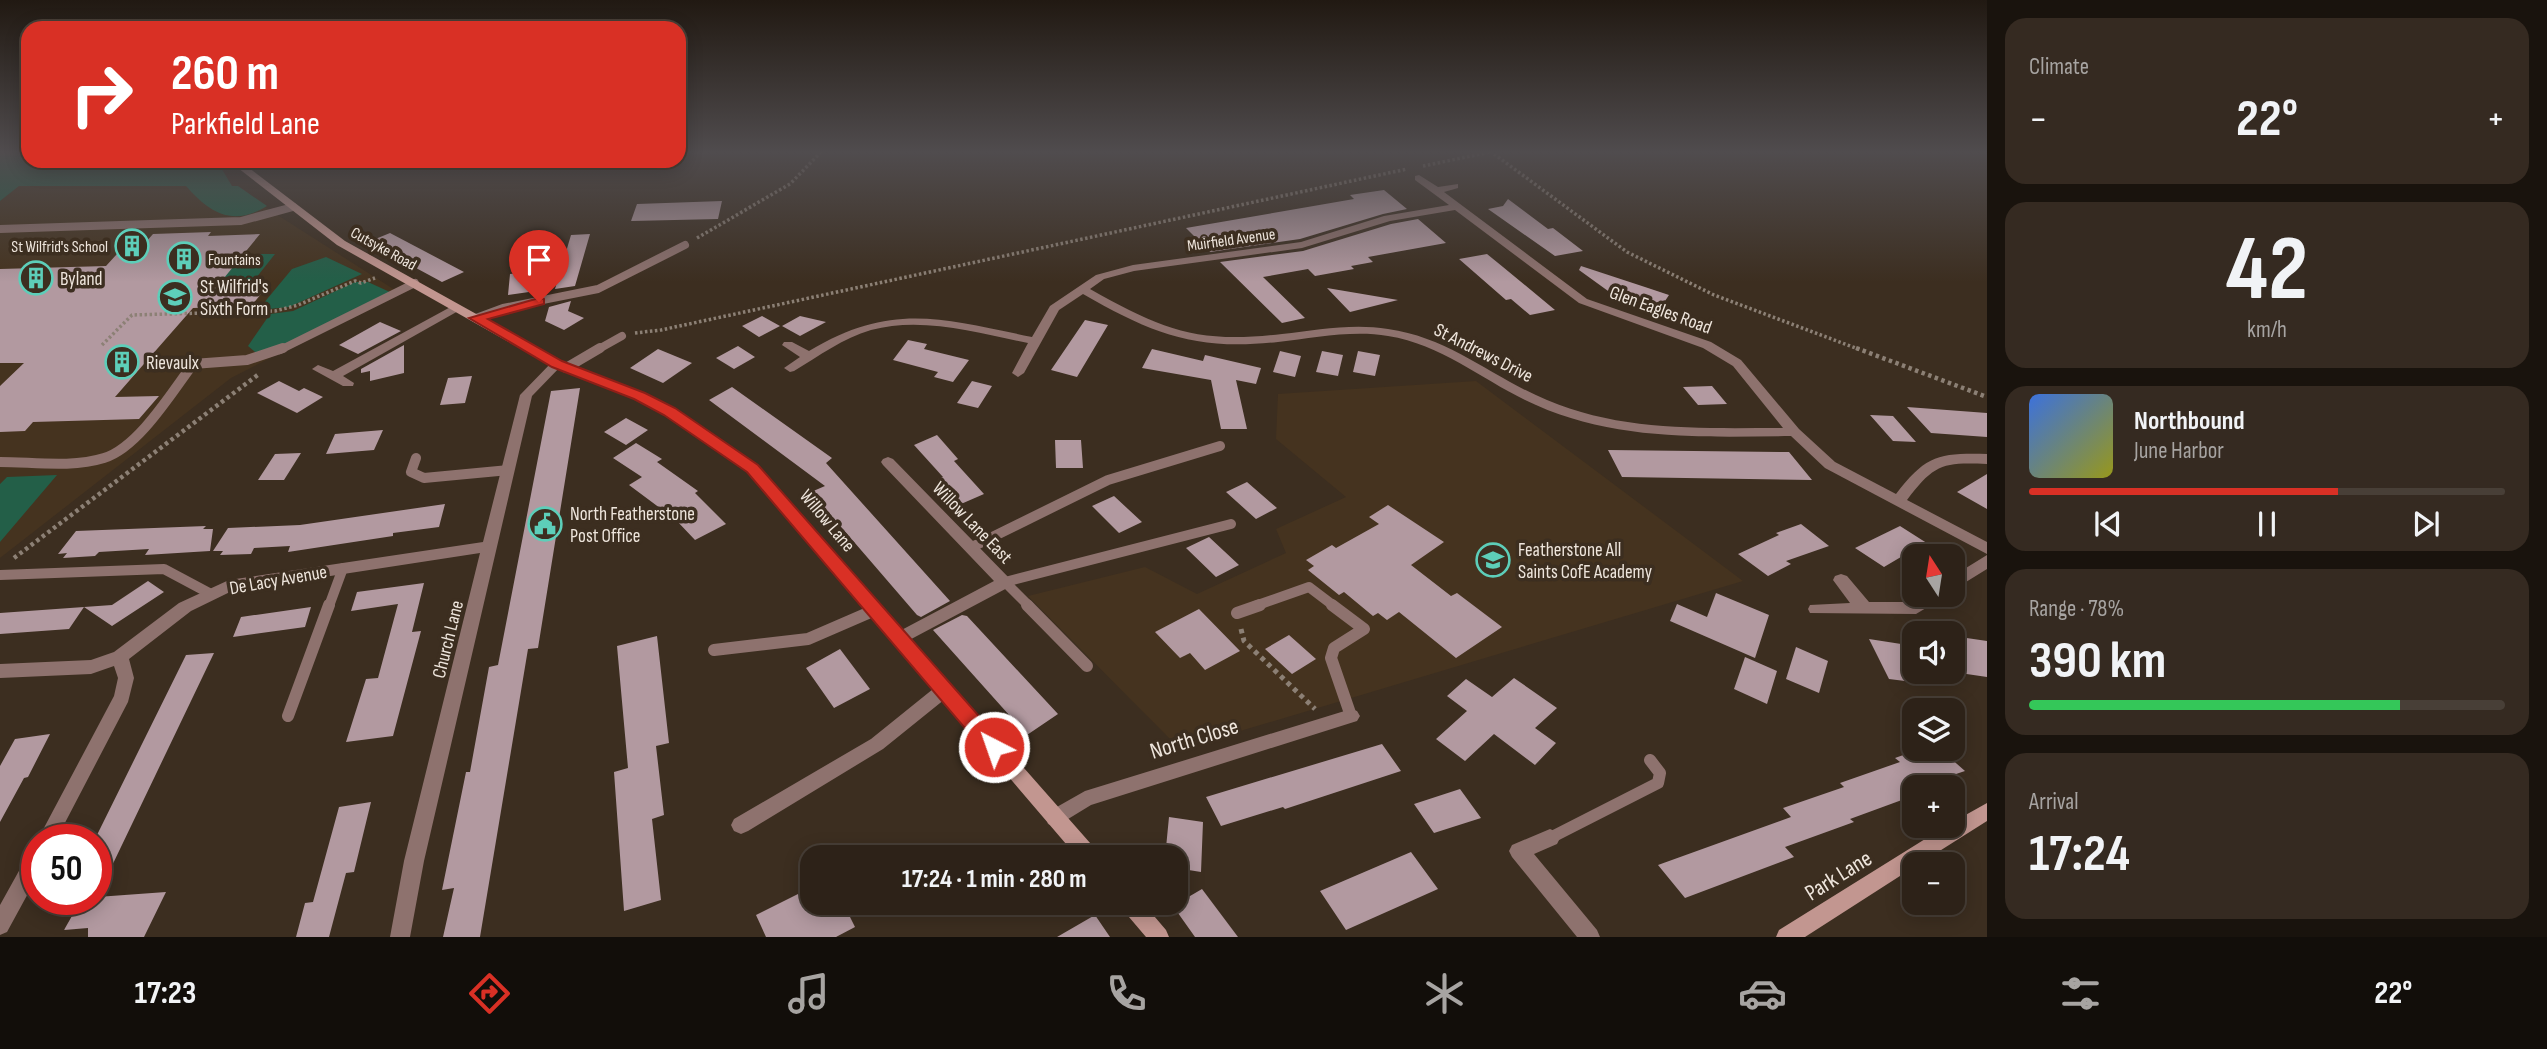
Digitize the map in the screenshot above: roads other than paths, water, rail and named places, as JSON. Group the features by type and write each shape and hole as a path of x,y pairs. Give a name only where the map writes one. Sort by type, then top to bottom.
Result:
{"main road":[{"name":"Cutsyke Road","path":"277,195 341,243 456,307"},
{"name":"Willow Lane","path":"456,307 562,366 640,396 670,411 743,461 773,489 1079,845"},
{"name":"Park Lane","path":"1786,937 1987,811"},
{"path":"1140,915 1159,937"}],"street":[{"name":"Glen Eagles Road","path":"1440,195 1583,301 1706,345 1737,363 1794,432 1830,465 1987,549"},
{"name":"Muirfield Avenue","path":"1018,373 1054,308 1080,288 1117,271 1303,245 1388,218 1456,207"},
{"name":"St Andrews Drive","path":"1080,288 1160,329 1202,340 1271,339 1351,330 1411,336 1463,358 1539,402 1596,423 1665,431 1794,432"},
{"path":"333,376 456,307"},
{"path":"790,368 849,334 900,322 944,324 1035,341"},
{"path":"788,345 810,357"},
{"name":"Church Lane","path":"400,937 414,861 526,395 538,379 562,366"},
{"path":"318,369 348,383"},
{"path":"1898,501 1921,470 1935,461 1957,458 1987,459"},
{"name":"Willow Lane East","path":"888,462 1006,582 900,639"},
{"name":"De Lacy Avenue","path":"120,657 185,607 209,593 229,586 491,546"},
{"path":"1965,575 1987,561"},
{"path":"1841,580 1864,608"},
{"path":"1816,609 1918,607"},
{"path":"0,671 91,667 120,657 126,678 121,696 54,824"},
{"path":"741,825 877,744 944,690"},
{"name":"North Close","path":"1055,818 1085,799 1351,716"},
{"path":"1550,838 1519,851 1590,937"},
{"path":"0,925 21,886"}],"lane":[{"path":"0,229 241,221 293,207"},
{"path":"476,318 503,308 598,289 685,245"},
{"path":"0,462 108,457 124,447 153,416 193,363 247,360 270,355 415,283"},
{"path":"562,366 622,336"},
{"path":"972,547 1108,480 1220,446"},
{"path":"416,458 411,472 424,478 509,470"},
{"path":"1087,666 1006,582 1231,524"},
{"path":"0,575 127,568 164,569 176,573 209,593"},
{"path":"288,716 343,568"},
{"path":"1237,612 1309,587 1364,629 1334,649 1331,658 1351,716"},
{"path":"714,650 808,639 875,610"},
{"path":"1550,838 1658,783 1660,773 1650,760"}],"place":[{"name":"St Wilfrid's School","path":"132,246"},
{"name":"Fountains","path":"184,259"},
{"name":"Byland","path":"36,278"},
{"name":"St Wilfrid's Sixth Form","path":"175,297"},
{"name":"Rievaulx","path":"122,362"},
{"name":"North Featherstone Post Office","path":"545,524"},
{"name":"Featherstone All Saints CofE Academy","path":"1493,560"}]}
